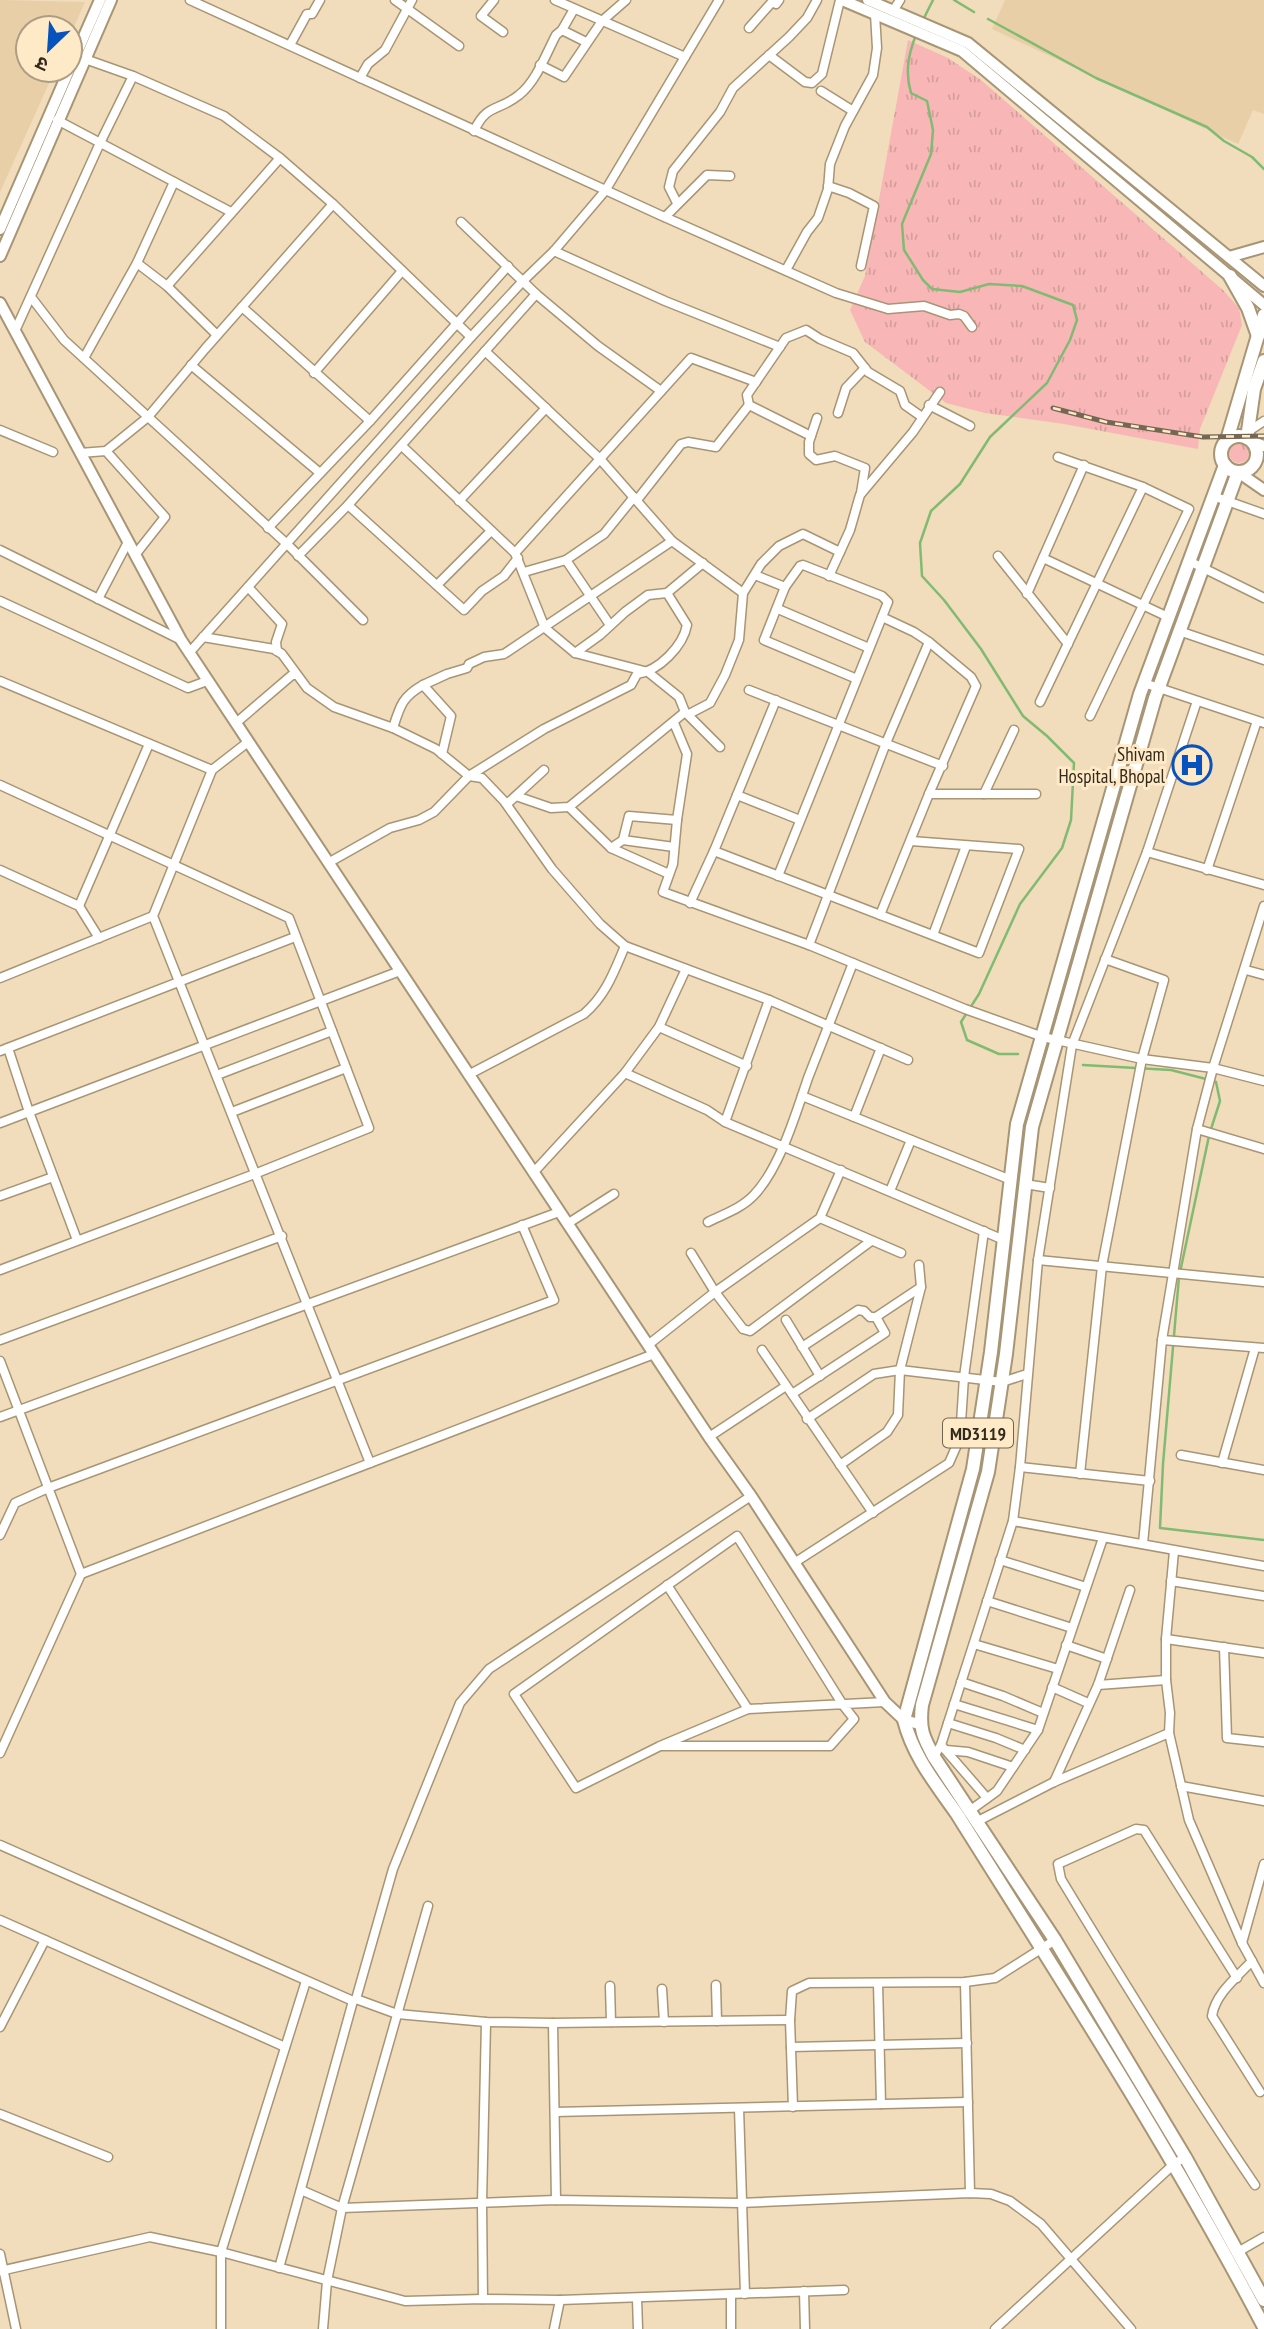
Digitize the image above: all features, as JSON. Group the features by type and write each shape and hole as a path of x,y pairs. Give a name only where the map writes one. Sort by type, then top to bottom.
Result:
{"main road":[{"path":"1230,276 1248,308 1258,336"},
{"path":"1264,315 1227,440 1221,452 1225,465 1238,472 1250,468 1256,456 1253,439 1254,389 1264,361"},
{"path":"1227,440 1234,436 1253,439"},
{"name":"MD3119","path":"904,1720 973,1469 1017,1125 1144,683 1225,465"},
{"name":"MD3119","path":"919,1724 922,1705 988,1472 1002,1382 1032,1128 1158,688 1238,472"},
{"path":"904,1720 913,1749 923,1766 968,1817 1055,1940 1233,2255 1264,2300"},
{"path":"919,1724 924,1739 1041,1949 1180,2161"},
{"path":"1233,2255 1264,2328"}],"street":[{"path":"84,37 100,0"},
{"path":"0,256 111,0"},
{"path":"190,0 605,191 836,293 888,309 924,306 950,315 962,314 972,327"},
{"path":"290,45 307,14 312,15 320,0"},
{"path":"395,0 410,4 458,46"},
{"path":"494,0 481,16 503,32"},
{"path":"555,0 685,57"},
{"path":"540,65 564,77 602,21 626,0"},
{"path":"189,653 471,337 554,251 605,191 719,0"},
{"path":"748,28 772,2 776,4 779,0"},
{"path":"677,203 669,187 673,171 720,112 733,88 807,18 817,0"},
{"path":"769,55 806,82 813,83 817,80 822,74 841,0 875,14 968,43 1264,286"},
{"path":"868,0 893,11 910,24"},
{"path":"893,11 900,0"},
{"path":"360,78 368,64 385,50 410,4"},
{"path":"474,131 484,113 520,94 574,9"},
{"path":"786,270 818,218 828,186 830,164 853,111 873,75 877,48 875,14"},
{"path":"562,30 586,42"},
{"path":"932,33 962,51 1264,305"},
{"path":"85,59 133,76 224,116 280,158 333,204 471,337"},
{"path":"15,331 133,76"},
{"path":"0,229 63,84"},
{"path":"821,91 853,111"},
{"path":"57,120 231,212"},
{"path":"167,286 280,158"},
{"path":"665,217 707,176 730,176"},
{"path":"84,358 136,263 174,182"},
{"path":"828,186 874,206 861,266"},
{"path":"80,453 106,451 148,417 333,204"},
{"path":"461,222 536,294 598,346 661,391"},
{"path":"1229,257 1264,247"},
{"path":"554,251 664,301 780,347"},
{"path":"136,263 167,286 217,335"},
{"path":"268,528 370,421 508,266"},
{"path":"314,373 402,271"},
{"path":"298,556 402,446 536,294"},
{"path":"31,297 64,340 287,544 363,620"},
{"path":"0,303 181,640 207,681 709,1437 751,1496 885,1702 904,1720 919,1724"},
{"path":"242,307 370,421"},
{"path":"524,572 566,560 604,534 681,444 688,442 716,447 749,405 747,395 786,338 806,330 849,351 878,379 900,391 905,405 922,417"},
{"path":"485,351 600,459 668,536 743,593"},
{"path":"348,505 464,610 482,591 504,576 516,555 691,358 756,382"},
{"path":"838,412 846,388 861,362"},
{"path":"191,365 320,473"},
{"path":"860,497 913,432 940,392"},
{"path":"749,405 811,436"},
{"path":"929,405 970,426"},
{"path":"459,501 546,408"},
{"path":"817,418 809,454 816,460 835,457 865,468 850,530 829,576"},
{"path":"1253,439 1264,421"},
{"path":"0,430 53,452"},
{"path":"402,446 516,555 545,628 575,653 648,672 677,695 687,713 720,747"},
{"path":"106,451 166,517 135,555"},
{"path":"1058,457 1143,487 1206,516"},
{"path":"1027,594 1084,465"},
{"path":"1238,472 1264,490"},
{"path":"1040,702 1143,487"},
{"path":"1213,496 1264,514"},
{"path":"1090,716 1189,509"},
{"path":"437,585 491,531"},
{"path":"516,796 551,808 569,807 687,713 710,703 725,676 739,640 743,593 761,564 779,546 803,534 840,552"},
{"path":"393,728 401,704 409,693 447,674 467,668 469,664 484,657 504,654 545,628 586,592 668,536"},
{"path":"99,599 128,542"},
{"path":"0,550 181,640"},
{"path":"998,556 1068,644"},
{"path":"1042,558 1168,618"},
{"path":"566,560 610,625"},
{"path":"1189,561 1264,598"},
{"path":"575,653 648,595 667,593 703,563"},
{"path":"778,876 888,603 882,596 803,565 797,569 785,587 764,640 857,679"},
{"path":"755,575 785,587"},
{"path":"248,587 282,624 276,642 277,651 307,688 334,707 393,728 442,754 469,776 482,778 507,804 552,869 600,924 625,946 769,1000 908,1060"},
{"path":"328,863 390,828 419,820 434,812 469,776 544,729 631,685 637,674 648,672 664,660 685,636 687,625 667,593"},
{"path":"0,601 188,688 207,681"},
{"path":"778,610 869,648"},
{"path":"880,915 976,687 971,677 929,642 882,617"},
{"path":"1179,631 1264,660"},
{"path":"204,637 277,651"},
{"path":"809,945 830,896 886,743 929,642"},
{"path":"236,723 292,675 296,675"},
{"path":"0,681 212,771"},
{"path":"1144,683 1261,722 1207,870"},
{"path":"423,685 451,716 442,754"},
{"path":"749,690 943,765"},
{"path":"690,903 776,701"},
{"path":"923,1766 943,1748 948,1723 1013,1521 1038,1260 1072,1045 1147,852 1197,701"},
{"path":"674,723 687,754 673,864 663,892 809,945 965,1009 1043,1037 1142,1059 1213,1068 1264,1081"},
{"path":"984,794 1014,730"},
{"path":"248,742 212,771 153,916 309,1303 370,1463"},
{"path":"79,906 149,744"},
{"path":"507,804 544,770"},
{"path":"0,785 289,918 369,1128 0,1270"},
{"path":"929,794 1037,794"},
{"path":"737,795 800,820"},
{"path":"569,807 611,848 669,874"},
{"path":"623,840 629,816 677,820"},
{"path":"611,848 623,840 674,847"},
{"path":"714,851 979,953 1019,849 911,841"},
{"path":"933,935 966,846"},
{"path":"1147,852 1264,885"},
{"path":"0,870 79,906 99,938"},
{"path":"1143,1544 1162,1340 1197,1129 1213,1068 1264,906"},
{"path":"0,978 153,916"},
{"path":"77,1240 4,1049 295,937"},
{"path":"468,1075 584,1014 607,988 625,946"},
{"path":"1080,1474 1102,1266 1142,1059 1164,980 1105,959"},
{"path":"708,1222 740,1207 754,1195 784,1146 853,963"},
{"path":"533,1173 625,1073 659,1027 686,970"},
{"path":"1245,970 1264,975"},
{"path":"0,1123 400,971"},
{"path":"726,1122 769,1000"},
{"path":"659,1027 747,1066"},
{"path":"217,1075 332,1031"},
{"path":"854,1117 881,1048"},
{"path":"232,1112 346,1068"},
{"path":"625,1073 707,1110 726,1122 1004,1240"},
{"path":"802,1096 1011,1180"},
{"path":"1197,1129 1264,1149"},
{"path":"890,1191 911,1140"},
{"path":"1,1748 81,1574 370,1463 651,1350 715,1292 820,1218 841,1170"},
{"path":"0,1196 53,1177"},
{"path":"1026,1184 1050,1188"},
{"path":"567,1224 614,1194"},
{"path":"0,1417 559,1212"},
{"path":"820,1218 901,1253"},
{"path":"0,1535 15,1503 48,1488 554,1300 522,1225"},
{"path":"794,1563 949,1463 960,1438 964,1377 984,1231"},
{"path":"0,1340 282,1236"},
{"path":"691,1253 715,1292 743,1329 750,1331 871,1241"},
{"path":"1038,1260 1264,1282"},
{"path":"840,1465 887,1432 898,1415 900,1370 921,1287 919,1265"},
{"path":"802,1347 858,1310 864,1311 870,1317 876,1317 921,1287"},
{"path":"792,1394 885,1333 876,1317"},
{"path":"786,1320 820,1376"},
{"path":"1162,1340 1260,1348 1222,1463"},
{"path":"762,1350 873,1513"},
{"path":"0,1361 81,1574"},
{"path":"807,1419 874,1374 900,1370 1002,1382 1027,1374"},
{"path":"709,1437 786,1386"},
{"path":"1181,1455 1264,1470"},
{"path":"1020,1467 1150,1481"},
{"path":"279,2268 393,1869 460,1703 489,1669 751,1496"},
{"path":"1013,1521 1264,1566"},
{"path":"660,1746 830,1746 854,1719 843,1704 737,1536 514,1694 576,1788 660,1746 748,1709 843,1704 885,1702"},
{"path":"968,1817 986,1798 997,1791 1038,1730 1103,1538"},
{"path":"1174,1551 1166,1639 1169,1733 1189,1820 1242,1943 1264,1983"},
{"path":"1000,1560 1086,1587"},
{"path":"1171,1581 1264,1596"},
{"path":"667,1585 748,1709"},
{"path":"1055,1782 1098,1685 1130,1590"},
{"path":"987,1601 1072,1628"},
{"path":"1166,1639 1264,1653"},
{"path":"974,1644 1058,1669"},
{"path":"1066,1645 1107,1659"},
{"path":"1224,1647 1227,1738 1264,1742"},
{"path":"1098,1685 1166,1680"},
{"path":"961,1682 1044,1713"},
{"path":"1052,1687 1088,1703"},
{"path":"954,1704 1038,1730"},
{"path":"948,1723 1025,1750"},
{"path":"968,1817 1169,1733"},
{"path":"943,1748 968,1752 1013,1767"},
{"path":"943,1748 986,1798"},
{"path":"1181,1786 1264,1801"},
{"path":"1237,1978 1144,1830 1136,1829 1058,1864 1061,1879 1112,1963 1189,2088 1255,2185"},
{"path":"0,1844 306,1981 397,2014 486,2022 790,2020"},
{"path":"1242,1943 1264,1864"},
{"path":"323,2329 327,2281 342,2208 428,1906"},
{"path":"0,1920 285,2047"},
{"path":"0,2027 45,1940"},
{"path":"793,2107 790,2020 792,1991 809,1983 965,1982 995,1978 1055,1940"},
{"path":"1252,1961 1213,2006 1212,2016 1260,2092"},
{"path":"221,2329 221,2252 306,1981"},
{"path":"965,1982 970,2193"},
{"path":"878,1983 881,2104"},
{"path":"716,1985 717,2021"},
{"path":"610,1986 611,2022"},
{"path":"662,1989 664,2022"},
{"path":"483,2299 486,2022"},
{"path":"553,2023 556,2200"},
{"path":"791,2048 967,2043"},
{"path":"555,2112 968,2102"},
{"path":"739,2108 744,2294"},
{"path":"0,2114 108,2157"},
{"path":"995,2329 1180,2161"},
{"path":"301,2190 342,2208 556,2200 740,2203 990,2194 1010,2201 1041,2224 1131,2329"},
{"path":"2,2271 150,2237 221,2252 405,2301 560,2300 844,2290"},
{"path":"1233,2255 1264,2237"},
{"path":"0,2254 16,2329"},
{"path":"804,2291 805,2329"},
{"path":"731,2295 732,2329"},
{"path":"637,2298 638,2329"},
{"path":"554,2329 560,2300"}],"shaded area":[{"path":"0,0 85,2 80,14 14,14 14,84 49,84 0,192"},
{"path":"1005,0 1264,0 1264,114 1253,110 1238,144 992,29"}],"green space":[{"path":"908,40 948,58 981,80 1224,291 1239,308 1242,325 1200,429 1198,449 1064,424 985,413 946,403 865,342 850,310 865,276"},
{"path":"1239,443 1246,446 1249,453 1246,460 1239,463 1232,460 1229,453 1232,446"}],"waterway":[{"path":"923,20 933,0"},
{"path":"954,0 974,12"},
{"path":"988,19 1096,78 1207,127 1224,141 1252,157 1264,169"},
{"path":"916,35 908,64 909,86 911,93 927,101 933,130 931,154 902,224 904,250 932,289 960,292 989,284 1022,286 1073,305 1077,320 1070,340 1047,383 990,437 960,484 931,511 920,543 922,576 981,649 1023,716 1074,763 1071,820 1062,848 1020,904 979,994 961,1022 967,1040 999,1054 1018,1054"},
{"path":"1083,1065 1171,1070 1206,1079"},
{"path":"1211,1129 1220,1101 1216,1082 1213,1081"},
{"path":"1209,1136 1179,1277 1160,1528 1264,1540"}],"railway":[{"path":"1053,408 1106,422 1203,437 1264,436"}],"place":[{"name":"Shivam Hospital, Bhopal","path":"1192,765"}]}
